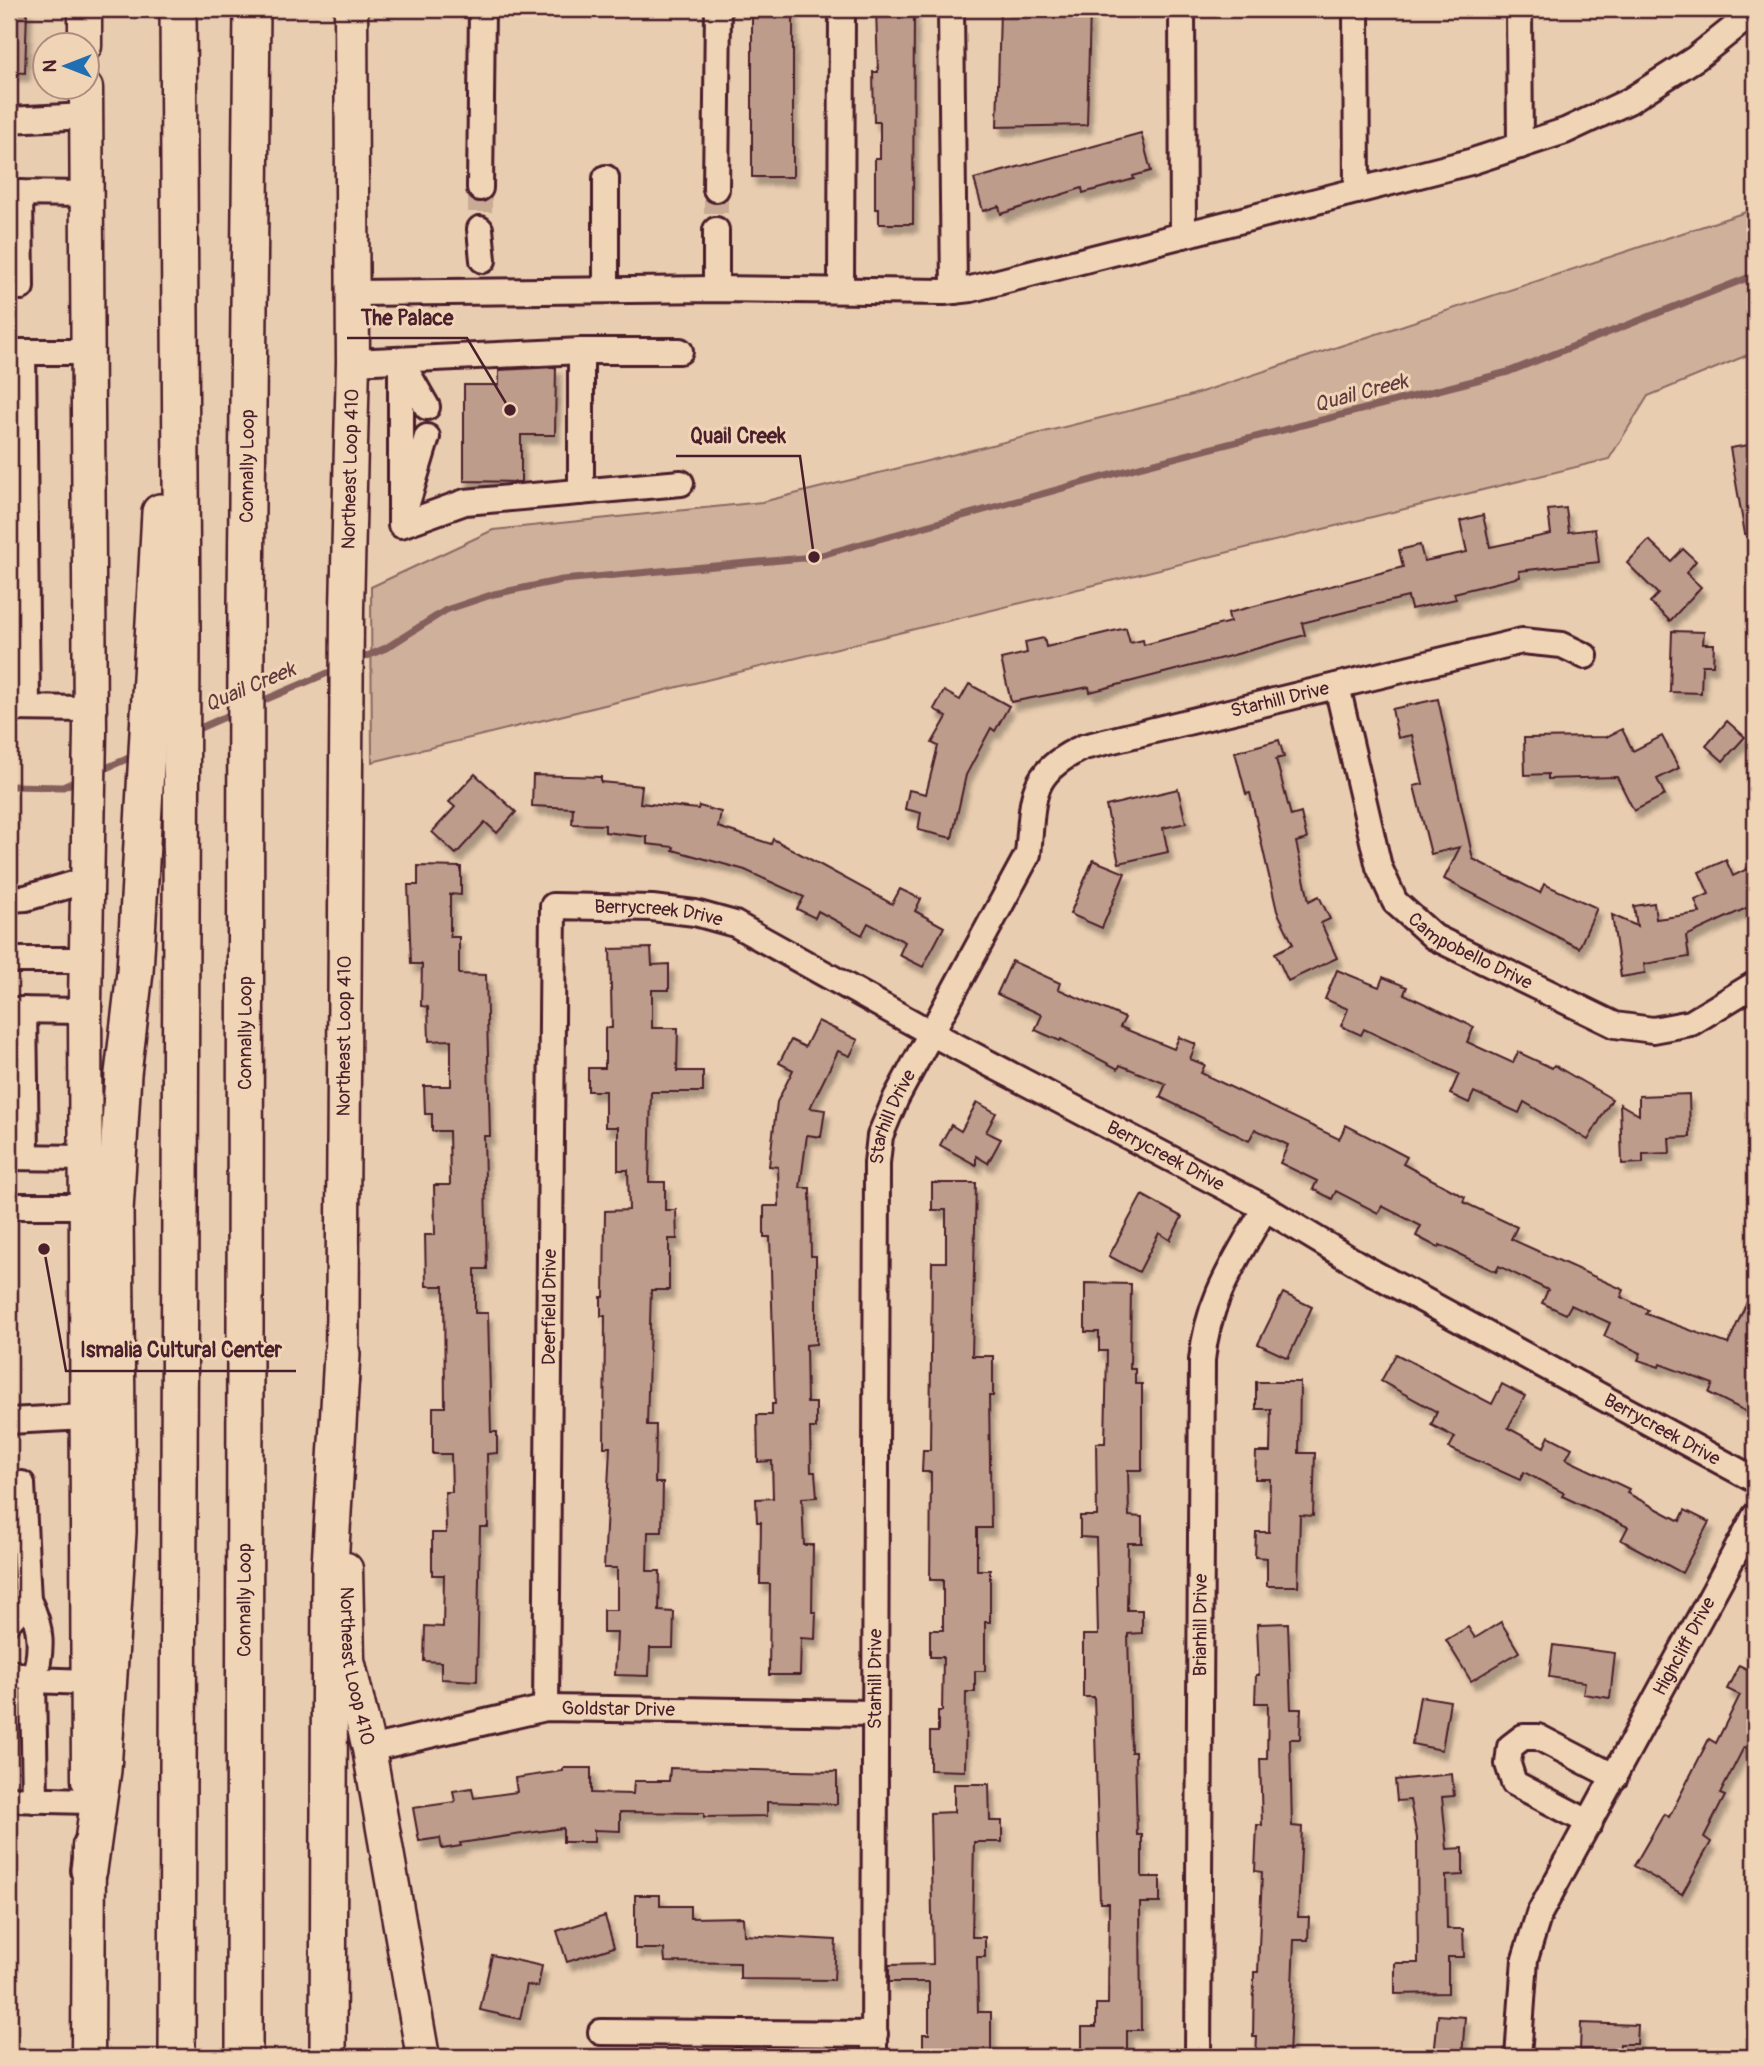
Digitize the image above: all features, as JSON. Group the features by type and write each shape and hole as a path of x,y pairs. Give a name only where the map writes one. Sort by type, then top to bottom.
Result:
{"highway":[{"path":"89,1870 103,1770 118,1532 115,1212 141,865 168,630 180,199 178,9"},
{"name":"Connally Loop","path":"244,2057 246,603 252,9"},
{"path":"168,630 182,862 177,2057"},
{"path":"328,2057 330,1566 342,1354"}],"main road":[{"path":"85,9 85,32"},
{"name":"Northeast Loop 410","path":"351,9 353,362 347,609 342,1354 348,1660 369,1749 423,2057"},
{"path":"86,102 90,720 85,1011 88,2057"}],"street":[{"path":"480,188 482,9"},
{"path":"716,189 718,9"},
{"path":"841,290 842,9"},
{"path":"951,9 954,291"},
{"path":"1182,9 1183,235"},
{"path":"1356,9 1357,191"},
{"path":"1519,9 1520,146"},
{"path":"353,293 716,289 954,291 1357,191 1565,131 1629,101 1696,58 1755,10"},
{"path":"9,120 86,102"},
{"path":"606,178 606,290"},
{"path":"21,287 14,193 86,194"},
{"path":"480,229 483,260"},
{"path":"716,230 716,289"},
{"path":"353,362 581,351 680,351"},
{"path":"581,351 581,492"},
{"path":"88,352 16,352 18,708 90,720"},
{"path":"401,361 426,407"},
{"path":"401,361 401,525"},
{"path":"401,525 427,437"},
{"path":"401,525 465,502 681,483"},
{"name":"Starhill Drive","path":"874,2046 873,1713 877,1163 885,1124 1028,854 1029,818 1038,784 1058,759 1083,747 1522,641 1562,645 1585,656"},
{"name":"Campobello Drive","path":"1336,686 1380,867 1395,902 1434,937 1615,1025 1653,1030 1690,1023 1755,984"},
{"path":"9,899 26,898 87,880"},
{"name":"Berrycreek Drive","path":"553,906 652,908 695,913 735,924 931,1033 1265,1208 1368,1270 1755,1480"},
{"name":"Deerfield Drive","path":"546,1708 553,906"},
{"path":"9,960 86,960"},
{"path":"85,1011 16,1010 17,1157 85,1158"},
{"path":"9,1206 85,1206"},
{"name":"Briarhill Drive","path":"1198,2057 1202,1360 1206,1325 1216,1295 1265,1208"},
{"path":"9,1421 86,1417"},
{"path":"22,1483 28,1600 37,1616 41,1636 40,1661 33,1680 35,1800"},
{"name":"Highcliff Drive","path":"1518,2057 1521,1983 1528,1943 1539,1914 1755,1516"},
{"path":"9,1620 28,1600"},
{"path":"9,1672 33,1680 87,1682"},
{"name":"Goldstar Drive","path":"369,1749 546,1708 873,1713"},
{"path":"1590,1823 1514,1783 1508,1764 1510,1747 1523,1737 1538,1737 1615,1777"},
{"path":"9,1799 88,1801"},
{"path":"601,2032 874,2046"}],"shaded area":[{"path":"1755,209 1755,352 1648,396 1609,459 372,762 371,587 493,530 762,502 1189,396"}],"building":[{"path":"9,9 27,9 25,73 9,72"},
{"path":"752,9 793,9 793,177 752,177"},
{"path":"876,9 914,9 913,224 879,224 879,209 875,209 875,158 880,158 880,122 874,122 873,72 878,72"},
{"path":"1000,9 1090,9 1087,125 997,127"},
{"path":"1141,133 1151,171 1133,176 1134,179 1083,193 1082,188 1001,214 999,206 983,211 974,179"},
{"path":"556,367 555,435 521,435 521,482 464,481 464,385 499,385 499,370"},
{"path":"1755,444 1755,533 1745,534 1730,448"},
{"path":"1566,508 1569,532 1595,529 1599,562 1519,571 1520,577 1454,593 1456,599 1411,609 1408,597 1369,606 1302,623 1305,635 1230,656 1090,692 1089,687 1011,702 1001,659 1027,653 1025,642 1044,638 1046,647 1126,628 1130,643 1143,640 1144,645 1230,622 1228,613 1403,567 1399,550 1420,545 1424,561 1467,552 1460,521 1483,515 1490,547 1551,534 1548,510"},
{"path":"1649,540 1671,561 1683,549 1696,561 1686,573 1701,587 1670,621 1650,602 1658,594 1627,563"},
{"path":"1672,631 1704,632 1703,644 1714,644 1713,665 1702,665 1701,693 1670,692"},
{"path":"969,684 1009,706 995,731 991,728 966,775 952,838 918,830 921,813 905,809 909,790 926,794 938,746 932,743 947,717 934,709 944,691 960,700"},
{"path":"1438,699 1473,859 1540,893 1544,884 1597,908 1579,948 1444,879 1460,847 1431,854 1414,786 1423,784 1412,735 1398,738 1392,709"},
{"path":"1727,721 1745,737 1723,761 1706,746"},
{"path":"1622,729 1633,751 1662,736 1679,768 1657,779 1665,795 1634,811 1617,777 1548,779 1548,774 1525,775 1524,738 1606,737"},
{"path":"1279,740 1284,757 1276,759 1291,816 1301,813 1307,839 1296,842 1309,901 1319,896 1330,919 1321,923 1337,958 1288,981 1275,953 1293,944 1277,911 1250,793 1246,794 1235,752"},
{"path":"475,774 516,812 497,833 485,822 456,854 432,832 455,807 449,802"},
{"path":"533,775 601,777 601,782 642,786 640,803 698,809 699,806 721,812 718,827 771,844 773,839 892,904 900,889 921,899 915,911 944,927 923,967 899,955 905,942 868,923 862,935 818,911 815,918 797,909 804,897 745,870 673,850 674,847 647,844 647,837 605,832 605,825 572,824 573,808 532,806"},
{"path":"1178,789 1186,823 1163,828 1168,852 1119,863 1106,806"},
{"path":"1093,860 1125,873 1102,928 1070,914"},
{"path":"1726,860 1733,876 1755,865 1755,904 1686,936 1689,957 1644,964 1645,973 1621,977 1612,915 1637,926 1634,906 1654,903 1656,919 1700,913 1695,900 1709,894 1699,872"},
{"path":"418,866 461,867 461,895 450,894 450,937 459,937 459,974 486,975 490,1136 484,1136 487,1269 475,1269 475,1313 488,1313 491,1432 497,1432 497,1453 487,1454 488,1527 480,1527 477,1681 441,1679 441,1662 424,1661 425,1626 443,1627 444,1575 432,1575 432,1533 446,1533 445,1492 452,1492 451,1454 433,1454 433,1407 445,1407 444,1286 426,1286 425,1235 435,1235 434,1185 450,1185 449,1131 432,1131 432,1114 425,1114 424,1086 451,1086 451,1040 429,1041 428,1007 421,1006 422,964 411,964 408,885 418,885"},
{"path":"651,948 652,965 669,964 669,990 652,990 652,1028 678,1028 677,1071 703,1071 703,1092 651,1092 649,1182 665,1182 665,1210 676,1210 677,1239 669,1239 669,1290 651,1290 647,1425 656,1425 655,1483 663,1483 662,1532 648,1532 647,1571 660,1571 659,1611 674,1612 673,1648 650,1648 649,1676 615,1675 617,1633 603,1633 603,1610 617,1610 617,1568 604,1568 610,1447 604,1447 605,1316 601,1316 601,1297 604,1297 605,1211 629,1210 628,1170 618,1170 618,1127 605,1127 605,1091 588,1091 588,1068 605,1068 605,1028 612,1028 610,949"},
{"path":"1012,961 1060,983 1058,989 1125,1018 1120,1027 1174,1049 1179,1037 1196,1044 1190,1059 1205,1065 1201,1073 1339,1139 1346,1125 1407,1157 1403,1164 1465,1197 1463,1202 1517,1227 1511,1239 1624,1290 1621,1297 1648,1310 1646,1314 1728,1344 1755,1284 1755,1416 1709,1393 1713,1384 1660,1364 1659,1367 1638,1360 1641,1353 1604,1336 1610,1323 1571,1305 1566,1314 1542,1303 1548,1290 1499,1266 1496,1272 1440,1245 1439,1248 1416,1236 1421,1226 1382,1206 1378,1213 1336,1191 1332,1199 1313,1189 1317,1181 1280,1163 1288,1145 1255,1129 1249,1141 1160,1097 1166,1084 1120,1065 1118,1069 1061,1039 1060,1041 1035,1030 1042,1015 997,994"},
{"path":"1337,970 1379,987 1383,977 1407,987 1404,994 1474,1027 1467,1042 1513,1063 1518,1052 1552,1068 1554,1065 1612,1099 1588,1140 1524,1102 1519,1113 1474,1092 1469,1103 1450,1094 1459,1074 1364,1029 1361,1035 1341,1026 1348,1009 1325,999"},
{"path":"818,1021 858,1040 850,1056 838,1051 810,1108 825,1110 821,1137 807,1135 800,1188 810,1188 811,1256 816,1256 816,1344 806,1345 807,1403 816,1403 816,1428 810,1428 811,1472 815,1472 817,1497 802,1498 804,1545 813,1545 812,1612 816,1612 815,1639 801,1638 800,1675 769,1675 770,1584 760,1584 761,1522 757,1522 756,1499 773,1498 772,1461 758,1462 757,1415 772,1415 772,1404 775,1404 770,1237 764,1237 764,1206 779,1206 778,1167 769,1166 777,1102 793,1070 779,1063 791,1040 805,1047"},
{"path":"1689,1094 1690,1137 1669,1138 1670,1153 1643,1154 1643,1163 1622,1164 1620,1104 1639,1115 1639,1096"},
{"path":"977,1102 996,1113 986,1132 1001,1139 988,1163 976,1156 976,1165 940,1145 951,1125 961,1131"},
{"path":"932,1183 976,1183 972,1356 993,1356 993,1396 989,1396 991,1528 977,1528 977,1570 990,1570 990,1622 985,1622 985,1671 975,1671 975,1692 966,1692 965,1771 930,1770 930,1732 938,1732 938,1711 942,1711 943,1657 930,1657 930,1630 943,1630 943,1580 930,1580 931,1472 922,1472 923,1450 930,1450 932,1262 946,1262 946,1210 932,1210"},
{"path":"1142,1195 1182,1217 1170,1240 1159,1233 1139,1272 1109,1256"},
{"path":"1085,1283 1131,1284 1130,1369 1135,1369 1135,1384 1142,1384 1142,1470 1128,1470 1129,1516 1142,1517 1142,1543 1128,1543 1127,1610 1142,1610 1142,1633 1128,1634 1131,1752 1135,1752 1137,1835 1142,1835 1142,1877 1160,1877 1160,1903 1140,1903 1141,2030 1127,2030 1127,2057 1082,2057 1082,2027 1096,2027 1096,2004 1108,2004 1109,1903 1100,1903 1094,1697 1083,1697 1083,1635 1098,1635 1096,1538 1080,1537 1080,1516 1097,1516 1096,1443 1105,1443 1107,1351 1099,1351 1099,1332 1085,1332"},
{"path":"1283,1293 1312,1307 1288,1358 1258,1344"},
{"path":"1396,1354 1492,1404 1502,1384 1525,1396 1508,1428 1544,1447 1549,1436 1572,1448 1566,1459 1629,1489 1627,1493 1680,1521 1685,1510 1709,1522 1682,1573 1621,1540 1628,1527 1562,1496 1564,1493 1524,1472 1520,1480 1449,1448 1455,1437 1431,1425 1437,1412 1381,1381"},
{"path":"1256,1382 1300,1382 1299,1453 1315,1453 1313,1516 1300,1515 1298,1586 1267,1586 1267,1558 1255,1557 1256,1532 1269,1532 1270,1479 1255,1479 1256,1452 1270,1452 1271,1409 1256,1409"},
{"path":"1501,1622 1519,1652 1471,1681 1446,1640 1468,1627 1475,1638"},
{"path":"1288,1623 1291,1709 1301,1709 1300,1739 1290,1739 1292,1826 1302,1827 1298,1917 1309,1917 1308,1940 1294,1940 1289,2057 1256,2057 1257,2037 1253,2037 1254,1972 1258,1972 1262,1872 1255,1871 1257,1825 1262,1825 1260,1759 1267,1759 1268,1703 1255,1703 1256,1675 1259,1675 1257,1624"},
{"path":"1553,1645 1615,1653 1610,1698 1583,1694 1585,1682 1549,1677"},
{"path":"1755,1663 1755,1752 1744,1747 1720,1794 1725,1796 1704,1837 1711,1842 1682,1894 1634,1866 1664,1814 1669,1817 1709,1739 1716,1743 1740,1695 1727,1689 1739,1665 1751,1671"},
{"path":"1420,1696 1450,1701 1442,1750 1412,1744"},
{"path":"563,1768 591,1768 591,1793 633,1794 634,1781 669,1781 670,1768 837,1772 837,1804 767,1802 767,1816 704,1817 704,1813 620,1812 620,1831 594,1830 594,1842 563,1842 563,1828 460,1843 461,1846 442,1849 440,1838 419,1841 413,1808 455,1802 453,1791 472,1788 474,1798 517,1792 515,1778 563,1771"},
{"path":"1452,1774 1454,1796 1442,1797 1447,1849 1463,1848 1463,1875 1446,1876 1447,1929 1463,1929 1464,1957 1448,1957 1448,1993 1395,1994 1395,1963 1418,1963 1417,1838 1410,1800 1397,1801 1395,1780"},
{"path":"954,1784 989,1784 990,1821 1002,1821 1002,1842 974,1842 972,1937 985,1937 985,1957 977,1957 978,2012 991,2012 991,2055 923,2054 923,2034 929,2034 929,1982 889,1982 889,1965 933,1964 930,1813 954,1812"},
{"path":"635,1895 660,1895 660,1906 690,1906 690,1918 743,1917 744,1935 836,1940 834,1980 740,1979 740,1963 665,1962 664,1949 635,1949"},
{"path":"605,1916 614,1947 567,1962 557,1931"},
{"path":"492,1955 542,1966 538,1987 527,1985 520,2019 480,2010"},
{"path":"1438,2015 1465,2017 1462,2057 1434,2057"},
{"path":"1581,2023 1638,2025 1637,2044 1620,2044 1619,2057 1593,2057 1593,2050 1580,2050"}],"waterway":[{"name":"Quail Creek","path":"355,661 386,648 446,610 494,594 562,580 814,557 1139,467 1508,372 1755,275"},
{"name":"Quail Creek","path":"255,704 337,669"},
{"name":"Quail Creek","path":"191,732 234,713"},
{"name":"Quail Creek","path":"97,772 138,754"},
{"name":"Quail Creek","path":"9,786 63,787 80,779"}],"tunnel":[{"path":"480,188 480,229"},
{"path":"716,189 716,230"}],"place":[{"name":"The Palace","path":"510,410"},
{"name":"Quail Creek","path":"814,557"},
{"name":"Ismalia Cultural Center","path":"44,1249"}]}
